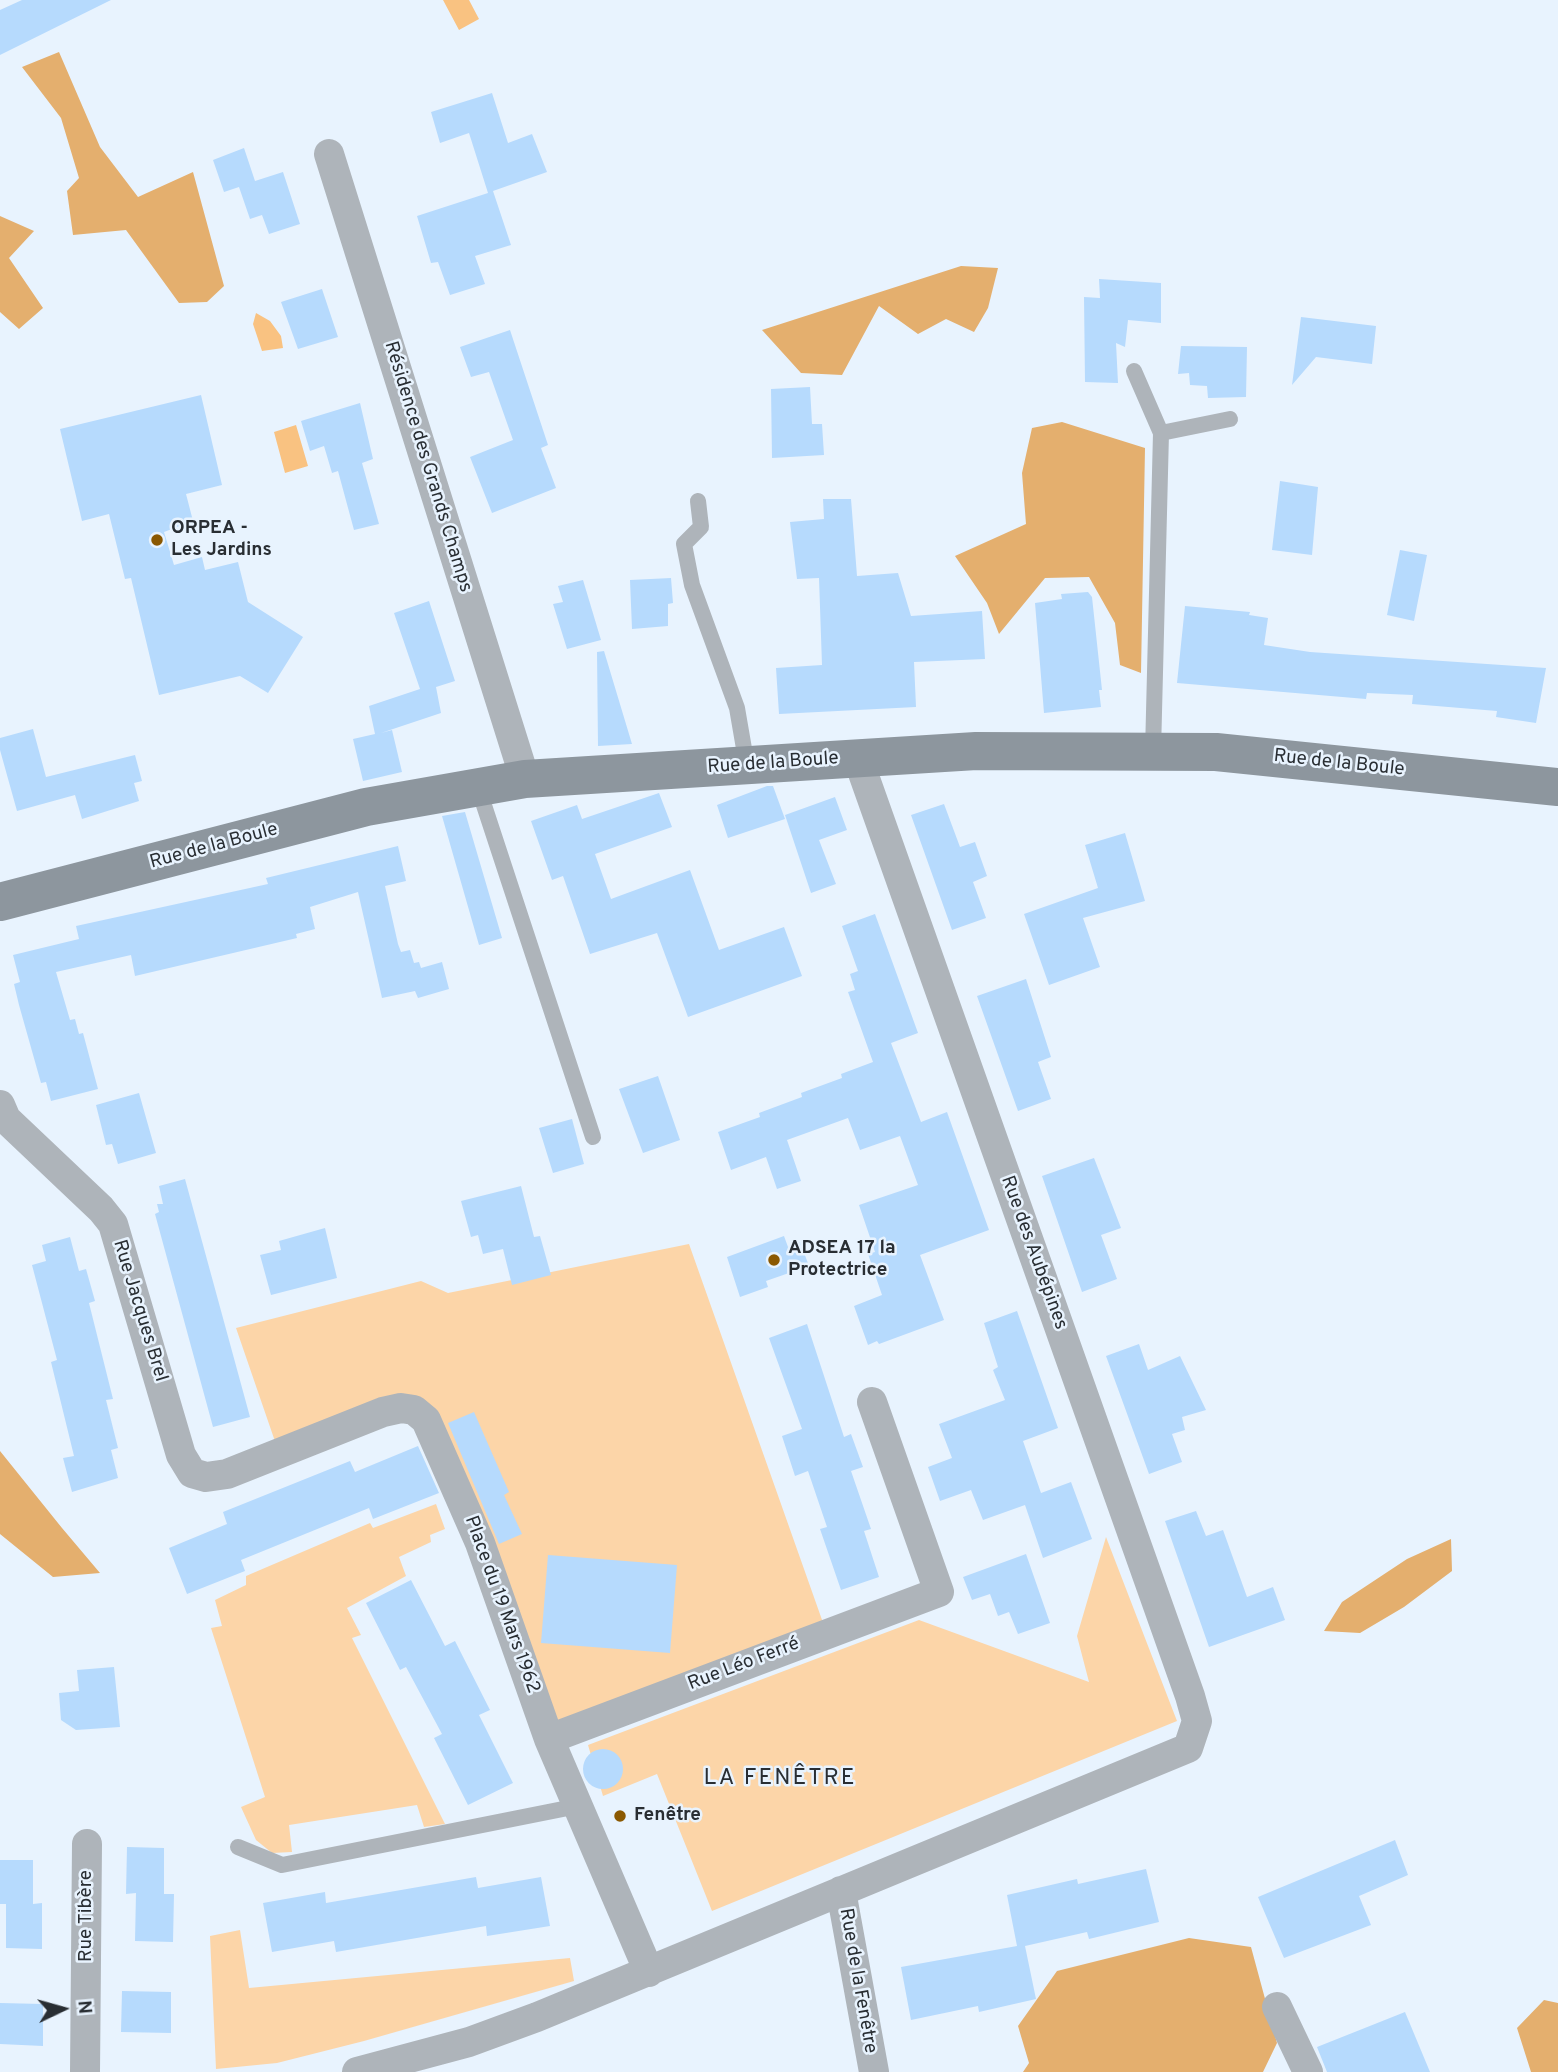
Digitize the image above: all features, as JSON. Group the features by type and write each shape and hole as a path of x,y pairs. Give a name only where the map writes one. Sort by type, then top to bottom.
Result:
{"street":[{"name":"Résidence des Grands Champs","path":"328,154 525,779"},
{"name":"Rue de la Boule","path":"0,902 366,807 525,779 975,751 1216,751 1558,787"},
{"name":"Rue des Aubépines","path":"841,1891 1119,1779 1188,1748 1197,1721 858,759"},
{"name":"Rue Jacques Brel","path":"0,1105 6,1119 18,1132 101,1209 113,1224 181,1455 192,1473 206,1477 227,1475 383,1412 414,1409"},
{"name":"Rue Léo Ferré","path":"549,1739 939,1592 872,1402"},
{"name":"Place du 19 Mars 1962","path":"414,1409 426,1420 480,1543 549,1739 649,1972"},
{"name":"Rue Tibère","path":"85,2072 87,1844"},
{"path":"357,2072 469,2042 649,1972 841,1891"},
{"name":"Rue de la Fenêtre","path":"841,1891 874,2072"},
{"path":"1277,2007 1308,2072"}],"lane":[{"path":"1134,371 1161,433 1153,752"},
{"path":"1161,433 1230,419"},
{"path":"698,500 701,527 684,544 692,585 737,708 747,766"},
{"path":"478,788 593,1137"},
{"path":"238,1847 282,1865 578,1806"}],"shaded area":[{"path":"443,0 469,0 479,19 459,30"},
{"path":"59,52 100,147 138,197 193,172 224,286 207,302 179,303 126,230 73,235 67,191 79,178 61,118 22,67"},
{"path":"0,216 34,231 9,258 43,308 19,329 0,312"},
{"path":"961,266 998,268 988,308 974,332 946,319 918,334 879,306 842,375 801,373 762,330"},
{"path":"256,313 270,321 281,336 283,348 262,351 253,324"},
{"path":"1062,422 1145,448 1141,673 1120,665 1115,623 1089,577 1045,578 999,634 987,603 955,556 1026,524 1022,473 1032,428"},
{"path":"296,425 308,466 285,473 274,432"},
{"path":"689,1244 827,1634 549,1739 414,1410 279,1453 236,1328 421,1281 448,1293"},
{"path":"0,1451 100,1573 53,1577 0,1534"},
{"path":"436,1504 445,1529 430,1535 431,1542 399,1557 406,1576 347,1608 361,1635 352,1638 445,1824 424,1827 417,1805 289,1825 292,1852 272,1853 256,1840 241,1807 265,1797 211,1628 222,1626 215,1600 246,1585 246,1576 370,1523 373,1528"},
{"path":"1106,1537 1177,1721 712,1911 657,1774 603,1796 588,1745 919,1620 1089,1682 1077,1636"},
{"path":"1451,1539 1452,1571 1404,1607 1360,1633 1324,1631 1342,1602 1407,1559"},
{"path":"240,1930 249,1988 570,1958 574,1981 277,2063 216,2069 210,1936"},
{"path":"1189,1938 1251,1947 1277,2043 1263,2072 1023,2072 1029,2063 1018,2026 1057,1971"},
{"path":"1544,2000 1558,2003 1558,2072 1531,2072 1517,2028"}],"building":[{"path":"22,0 111,0 0,55 0,10"},
{"path":"492,93 508,143 532,134 547,172 493,191 511,245 475,256 485,284 450,295 438,262 431,263 417,216 488,193 469,133 440,143 431,112"},
{"path":"244,148 255,181 283,172 300,224 269,234 262,215 250,219 239,187 224,192 213,160"},
{"path":"1099,279 1161,283 1161,323 1128,320 1125,347 1116,343 1118,383 1085,382 1084,297 1100,298"},
{"path":"322,289 338,337 298,349 281,302"},
{"path":"1301,317 1376,326 1372,364 1316,357 1292,385"},
{"path":"510,330 548,445 541,448 556,488 492,513 470,457 513,440 489,372 471,377 460,347"},
{"path":"1181,346 1247,347 1246,397 1208,398 1207,386 1190,385 1189,373 1178,374"},
{"path":"810,387 812,424 822,424 824,455 772,458 771,389"},
{"name":"ORPEA - Les Jardins","path":"201,395 222,485 186,494 193,521 164,532 174,565 202,557 205,570 238,562 248,602 303,637 268,693 240,676 159,695 131,578 125,579 109,514 82,521 60,429"},
{"path":"360,403 373,459 362,463 379,524 354,530 338,471 332,473 324,446 310,451 301,421"},
{"path":"1280,481 1318,487 1312,555 1272,550"},
{"path":"823,499 851,499 857,576 898,573 911,616 982,611 985,659 914,662 916,707 779,714 776,668 822,665 819,578 797,579 790,522 824,519"},
{"path":"1400,550 1427,555 1414,621 1387,615"},
{"path":"671,578 673,603 668,604 668,626 632,629 630,580"},
{"path":"583,580 601,640 567,649 553,604 563,602 558,586"},
{"path":"1088,592 1092,597 1102,690 1099,690 1101,707 1044,713 1035,603 1062,599 1061,594"},
{"path":"429,601 455,681 436,687 441,713 381,733 392,730 402,772 363,781 353,739 375,734 369,706 420,689 394,613"},
{"path":"1185,606 1250,612 1249,615 1268,618 1264,645 1310,652 1546,668 1536,723 1496,717 1497,711 1412,704 1413,695 1367,693 1366,699 1177,683"},
{"path":"604,651 632,744 598,746 597,652"},
{"path":"33,729 46,777 135,755 142,781 134,783 139,801 82,819 75,795 17,811 0,750 0,738"},
{"path":"773,786 785,819 728,838 717,805"},
{"path":"659,793 672,827 595,854 611,899 690,870 719,950 784,927 802,976 688,1017 657,933 590,954 563,876 552,880 531,821 577,805 582,819"},
{"path":"835,797 847,830 819,840 836,884 811,893 785,815"},
{"path":"944,804 960,847 975,842 987,876 973,882 986,918 952,930 911,815"},
{"path":"465,812 502,938 479,945 442,816"},
{"path":"1125,833 1145,901 1083,918 1100,967 1049,985 1024,914 1098,888 1085,845"},
{"path":"398,846 406,881 385,886 398,944 401,952 410,950 414,963 419,962 421,968 442,962 449,989 418,998 415,991 382,998 358,892 310,907 315,929 296,934 297,938 135,976 131,955 56,972 70,1020 75,1019 79,1034 83,1033 98,1089 51,1101 46,1082 41,1083 19,1005 14,984 20,982 13,955 79,939 76,926 268,884 266,878"},
{"path":"875,914 918,1033 891,1043 921,1122 947,1112 989,1230 920,1255 944,1320 879,1344 877,1341 868,1345 854,1306 882,1295 868,1254 875,1252 859,1205 918,1185 900,1136 860,1150 848,1118 787,1140 801,1181 777,1189 766,1157 731,1170 718,1132 760,1117 759,1113 802,1097 801,1093 842,1078 841,1074 873,1062 848,992 855,990 850,974 858,971 842,926"},
{"path":"1026,979 1051,1057 1038,1062 1051,1099 1018,1111 977,996"},
{"path":"658,1076 680,1140 643,1153 619,1089"},
{"path":"139,1093 156,1153 118,1164 112,1144 106,1145 96,1105"},
{"path":"572,1119 584,1164 553,1173 539,1128"},
{"path":"1094,1158 1121,1228 1101,1235 1117,1279 1082,1292 1042,1176"},
{"path":"185,1179 250,1417 213,1427 155,1214 159,1212 157,1204 163,1204 159,1186"},
{"path":"521,1186 534,1237 540,1236 551,1275 512,1285 503,1249 483,1254 478,1235 471,1237 461,1201"},
{"path":"325,1228 337,1278 271,1295 260,1255 281,1250 279,1241"},
{"name":"ADSEA 17 la Protectrice","path":"784,1236 788,1247 800,1242 809,1266 766,1281 768,1287 740,1297 727,1257"},
{"path":"70,1237 79,1271 86,1269 95,1301 89,1303 113,1399 106,1400 118,1448 111,1450 118,1478 72,1492 63,1458 74,1456 51,1362 57,1360 32,1265 46,1261 42,1245"},
{"path":"1017,1311 1058,1428 1023,1441 1041,1493 1071,1482 1092,1539 1043,1558 1025,1505 983,1520 971,1490 940,1501 928,1467 952,1458 939,1424 1005,1400 993,1370 998,1367 984,1323"},
{"path":"807,1324 844,1437 851,1434 863,1467 851,1471 871,1529 864,1531 879,1577 841,1590 820,1529 827,1527 808,1471 795,1476 782,1436 802,1429 769,1338"},
{"path":"1139,1344 1148,1370 1180,1356 1206,1410 1182,1417 1185,1430 1172,1434 1182,1462 1149,1474 1106,1356"},
{"path":"474,1412 509,1492 504,1495 522,1534 499,1544 448,1423"},
{"path":"418,1446 439,1493 373,1519 369,1508 241,1560 245,1571 187,1594 169,1548 227,1524 223,1512 350,1461 355,1472"},
{"path":"1196,1511 1206,1536 1223,1530 1247,1597 1273,1587 1285,1620 1209,1647 1165,1521"},
{"path":"1026,1554 1050,1623 1018,1634 1009,1612 998,1616 990,1594 972,1600 963,1577"},
{"path":"548,1555 677,1565 670,1653 541,1643"},
{"path":"411,1580 445,1646 455,1641 490,1710 479,1715 513,1783 468,1805 434,1738 442,1734 406,1667 400,1670 366,1603"},
{"path":"114,1667 120,1727 76,1730 61,1720 59,1693 79,1691 77,1670"},
{"path":"603,1749 611,1750 617,1755 622,1761 622,1777 617,1783 611,1788 603,1789 595,1788 589,1783 584,1777 583,1769 584,1761 589,1755 595,1750"},
{"path":"1395,1840 1408,1875 1359,1896 1371,1925 1284,1958 1258,1897"},
{"path":"127,1847 164,1848 164,1894 174,1894 173,1942 135,1941 136,1893 126,1894"},
{"path":"0,1860 33,1860 33,1904 42,1903 42,1949 6,1948 6,1904 0,1904"},
{"path":"1146,1869 1159,1922 1089,1939 1087,1932 1025,1946 1036,1999 979,2012 978,2006 911,2020 901,1967 1017,1946 1007,1895 1077,1879 1078,1884"},
{"path":"476,1877 478,1888 541,1877 550,1926 487,1936 486,1926 336,1952 334,1941 272,1952 263,1903 325,1892 326,1903"},
{"path":"122,1991 171,1992 171,2033 121,2032"},
{"path":"0,2003 43,2004 43,2046 0,2044"},
{"path":"1405,2012 1430,2072 1327,2072 1317,2047"}],"place":[{"name":"ORPEA - Les Jardins","path":"157,540"},
{"name":"ADSEA 17 la Protectrice","path":"774,1260"},
{"name":"Fenêtre","path":"620,1816"}],"district":[{"name":"LA FENÊTRE","path":"780,1779"}]}
